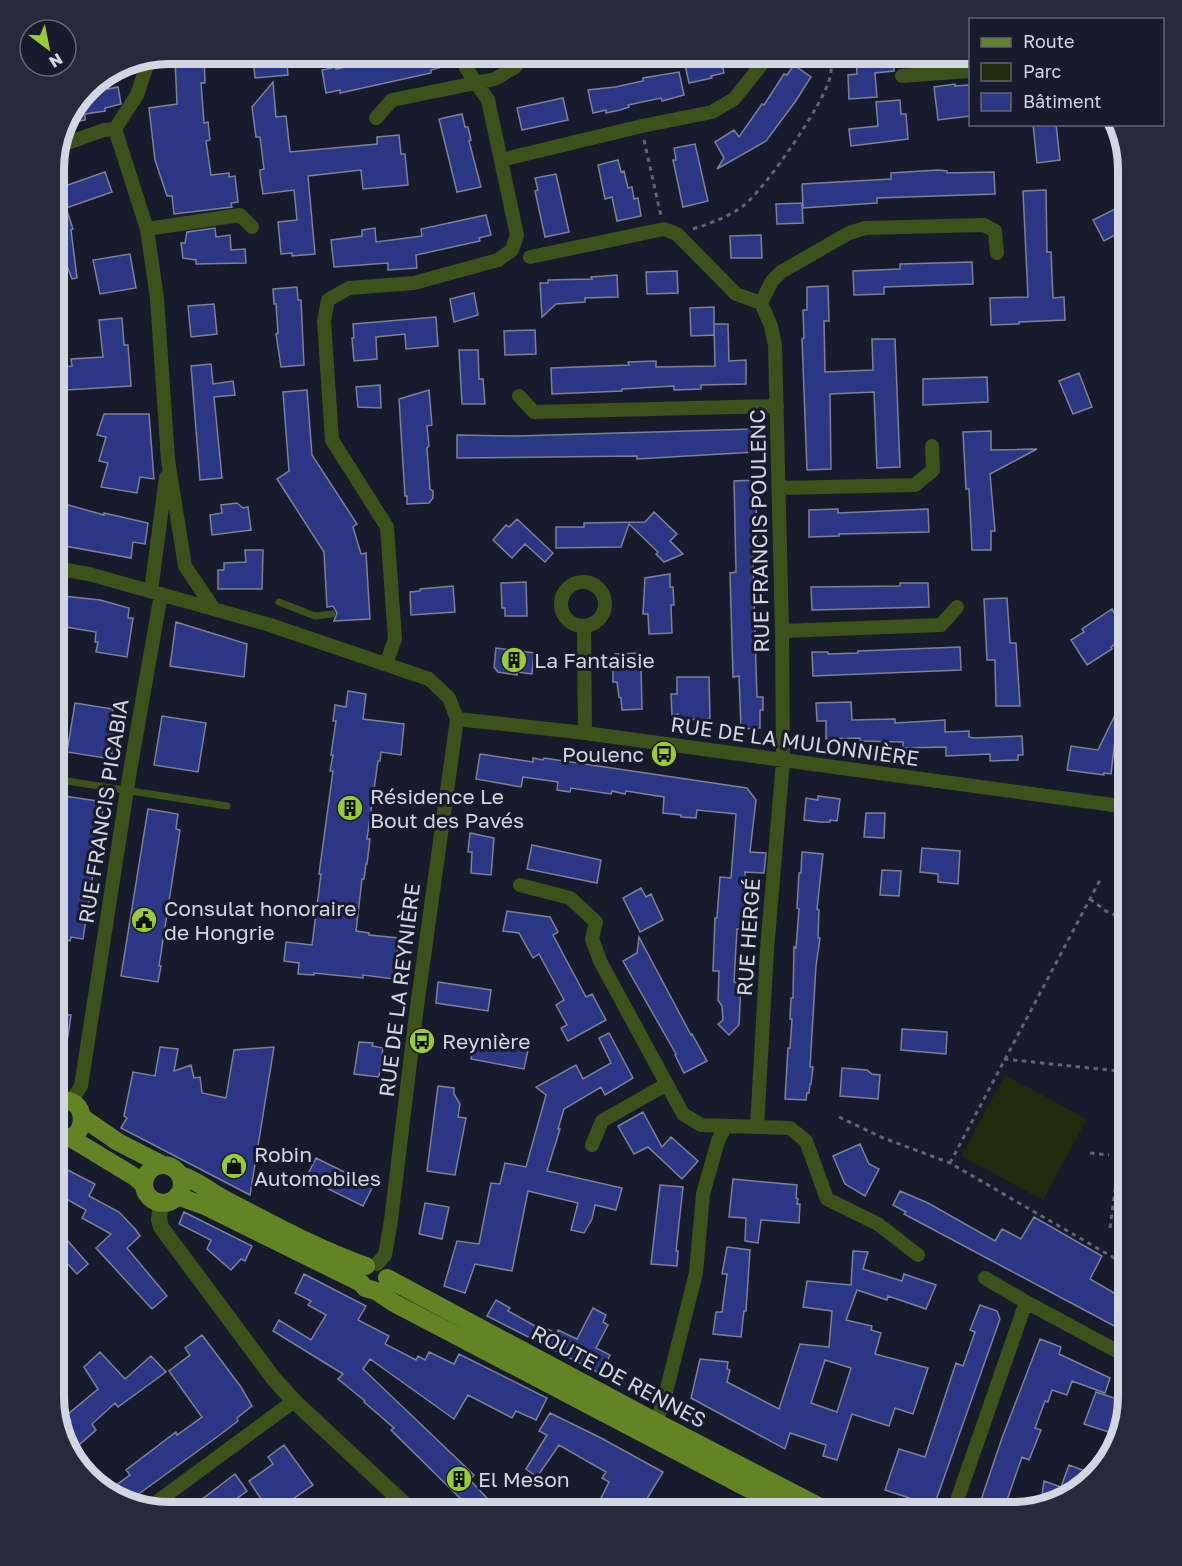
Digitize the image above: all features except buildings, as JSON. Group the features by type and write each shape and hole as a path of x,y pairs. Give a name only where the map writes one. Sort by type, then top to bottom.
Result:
{"main road":[{"path":"64,1104 79,1108 82,1118 79,1130 64,1135"},
{"path":"82,1118 117,1142 163,1165 173,1167 180,1175 182,1185 169,1200 149,1197 144,1185 144,1178 149,1170 163,1165"},
{"path":"64,1137 135,1177 144,1185"},
{"name":"ROUTE DE RENNES","path":"180,1175 188,1177 212,1192 811,1502"},
{"name":"ROUTE DE RENNES","path":"169,1200 205,1206 374,1276 394,1303 774,1502"}],"street":[{"path":"386,664 395,639 387,527 332,440 324,321 328,300 349,288 414,283 498,260 512,250 517,235 488,100 465,65"},
{"path":"376,118 392,100 495,79 517,65"},
{"path":"501,160 642,126 712,112 734,99 761,65"},
{"path":"115,129 137,95 146,67"},
{"path":"902,76 969,71"},
{"path":"68,143 104,130 115,129"},
{"path":"115,129 147,229 157,298 168,460 185,566 214,609"},
{"path":"147,229 240,215 252,227"},
{"path":"530,256 670,231 736,294 761,303 772,281 780,272 849,233 865,228 984,225 996,231 997,253"},
{"name":"RUE FRANCIS POULENC","path":"761,303 771,326 775,345 783,761"},
{"path":"519,396 534,412 777,406"},
{"path":"779,488 915,485 933,470 932,446"},
{"name":"RUE FRANCIS PICABIA","path":"64,1101 81,1086 156,593 168,460"},
{"path":"65,570 89,574 270,625 429,680 448,698 457,719"},
{"path":"782,630 941,625 957,607"},
{"path":"584,627 585,733"},
{"name":"RUE DE LA MULONNIÈRE","path":"457,719 585,733 1118,806"},
{"name":"RUE DE LA REYNIÈRE","path":"374,1276 385,1255 391,1220 417,1003 457,719"},
{"name":"RUE HERGÉ","path":"757,1122 767,950 783,761"},
{"path":"520,885 570,898 596,922 592,939 600,961 683,1114 701,1125 725,1127 757,1122 790,1128 806,1141 827,1199 878,1224 918,1255"},
{"path":"592,1145 602,1121 667,1084"},
{"path":"656,1422 663,1404 696,1273 703,1194 718,1141 725,1127"},
{"path":"169,1200 159,1219 161,1227 274,1379 294,1401 402,1502"},
{"path":"985,1278 1118,1352"},
{"path":"956,1502 1026,1302"},
{"path":"158,1501 294,1401"}],"lane":[{"path":"279,602 315,616 332,615"},
{"path":"64,781 227,806"}],"path":[{"path":"642,126 670,231 722,219 744,204 759,188 811,116 830,77 831,65"},
{"path":"950,1163 1100,880"},
{"path":"1090,899 1118,916"},
{"path":"1004,1059 1118,1071"},
{"path":"838,1117 881,1137 950,1163 1118,1260"},
{"path":"1090,1153 1109,1155"},
{"path":"1110,1228 1118,1168"}],"green space":[{"path":"1005,1075 1087,1119 1043,1200 961,1156"}],"place":[{"name":"La Fantaisie","path":"514,660"},
{"name":"Poulenc","path":"664,754"},
{"name":"Résidence Le Bout des Pavés","path":"350,808"},
{"name":"Consulat honoraire de Hongrie","path":"144,920"},
{"name":"Reynière","path":"422,1041"},
{"name":"Robin Automobiles","path":"234,1166"},
{"name":"El Meson","path":"459,1479"}]}
